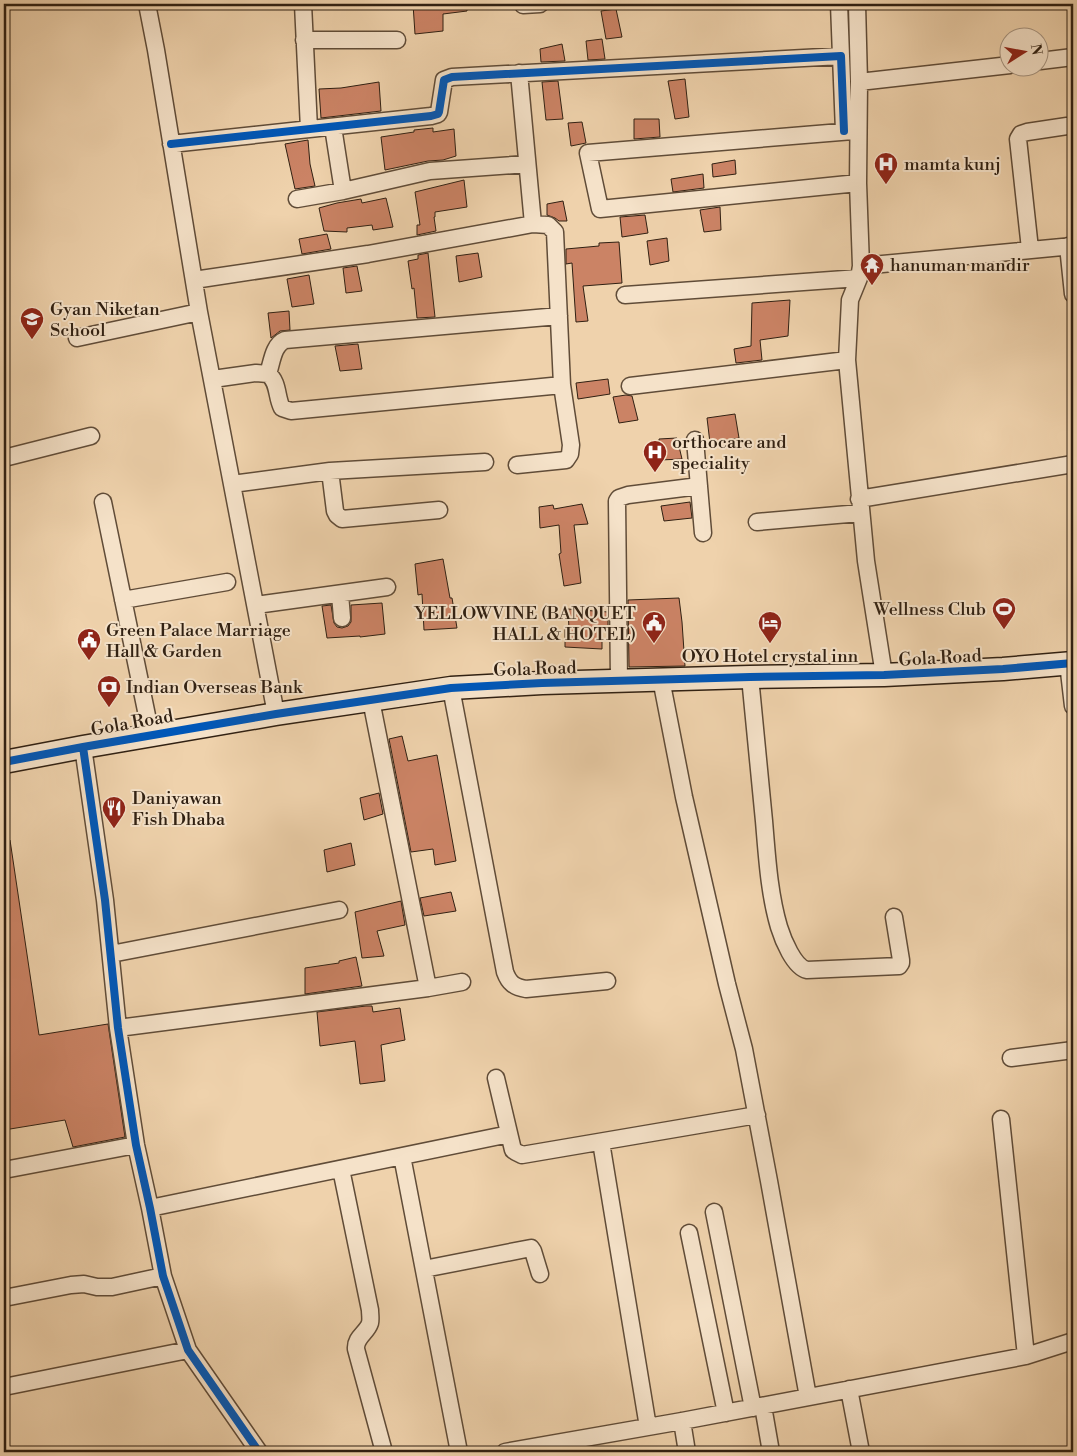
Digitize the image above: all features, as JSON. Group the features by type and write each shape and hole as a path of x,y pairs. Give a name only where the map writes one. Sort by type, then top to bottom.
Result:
{"street":[{"path":"147,4 199,312 276,714"},
{"path":"304,4 309,129"},
{"path":"523,5 540,4"},
{"path":"839,4 841,56 858,183 860,272 850,300 847,360 866,560 884,675"},
{"path":"851,131 859,82 857,4"},
{"path":"304,40 398,40"},
{"path":"171,144 435,115 439,112 443,83 446,78 841,56"},
{"path":"1050,60 1073,57"},
{"path":"859,82 1000,66"},
{"path":"519,73 533,224"},
{"path":"1030,249 1018,139 1021,134 1027,132 1067,126"},
{"path":"333,127 343,190"},
{"path":"851,131 588,154 600,209 858,183"},
{"path":"297,198 430,171 527,164"},
{"path":"194,280 368,254 533,224 548,225 555,232 562,385 571,445 570,454 566,460 517,465"},
{"path":"625,295 860,272 1030,249 1071,246 1073,294"},
{"path":"77,338 199,312"},
{"path":"268,374 277,346 285,340 559,316"},
{"path":"630,386 847,360"},
{"path":"213,379 256,373 268,374 275,381 282,408 290,410 562,385"},
{"path":"4,458 91,436"},
{"path":"695,440 703,533"},
{"path":"232,484 330,471 485,462"},
{"path":"757,522 860,506 1073,464"},
{"path":"330,471 335,511 339,517 439,510"},
{"path":"619,681 617,501 628,494 699,486"},
{"path":"103,502 151,735"},
{"path":"123,600 227,582"},
{"path":"256,605 387,587"},
{"path":"340,594 342,618"},
{"path":"1071,663 1073,706"},
{"name":"Gola Road","path":"4,762 276,714 451,688 542,682 884,675 1003,669 1071,663"},
{"path":"750,677 772,893 781,934 796,963 807,970 899,966 901,960 894,917"},
{"path":"661,679 684,798 744,1049 808,1397"},
{"path":"451,688 507,978 518,988 526,989 607,981"},
{"path":"371,700 428,988"},
{"path":"83,747 105,900 118,1028 136,1145 163,1276 188,1350 259,1452"},
{"path":"111,954 339,910"},
{"path":"118,1028 462,982"},
{"path":"1010,1058 1073,1050"},
{"path":"496,1078 513,1150 518,1154 526,1155 757,1115"},
{"path":"1001,1119 1026,1356"},
{"path":"150,1208 509,1134"},
{"path":"601,1142 648,1427"},
{"path":"4,1170 136,1145"},
{"path":"402,1156 459,1452"},
{"path":"341,1169 370,1310 370,1323 357,1340 356,1349 384,1452"},
{"path":"714,1212 758,1407 771,1452"},
{"path":"689,1232 726,1413"},
{"path":"424,1269 531,1248 540,1274"},
{"path":"4,1298 71,1285 84,1284 104,1287 163,1276"},
{"path":"505,1452 726,1413 1026,1356 1073,1341"},
{"path":"4,1387 188,1350"},
{"path":"849,1389 861,1452"},
{"path":"682,1421 687,1452"}],"building":[{"path":"413,4 467,4 467,11 443,14 443,31 415,34"},
{"path":"616,9 622,37 606,39 601,11"},
{"path":"602,39 605,59 588,60 586,41"},
{"path":"562,44 565,61 541,62 540,49"},
{"path":"685,79 689,117 675,119 668,81"},
{"path":"558,81 563,119 546,120 542,82"},
{"path":"379,82 381,111 321,118 319,89 341,88"},
{"path":"634,119 659,119 660,137 634,139"},
{"path":"582,122 586,143 571,146 568,123"},
{"path":"433,128 433,132 454,129 456,156 385,170 381,137"},
{"path":"308,140 310,164 315,186 295,189 285,144"},
{"path":"735,160 736,174 713,177 712,164"},
{"path":"703,174 704,188 673,192 671,179"},
{"path":"464,180 467,207 435,212 436,231 417,235 417,225 420,225 415,192"},
{"path":"386,198 393,227 373,230 372,225 347,228 347,232 324,231 319,208 361,199 362,203"},
{"path":"563,201 567,221 559,221 547,215 547,204"},
{"path":"720,207 721,230 704,232 700,210"},
{"path":"645,215 648,233 622,237 620,217"},
{"path":"327,234 331,249 302,254 299,239"},
{"path":"667,238 669,261 650,265 647,241"},
{"path":"619,242 622,283 583,286 588,321 576,322 572,263 566,264 566,249 599,246 599,243"},
{"path":"428,253 435,317 417,318 414,288 412,289 408,261 418,259 418,255"},
{"path":"478,253 482,277 459,282 456,256"},
{"path":"357,266 362,291 346,293 343,268"},
{"path":"309,275 314,304 292,307 287,279"},
{"path":"790,300 788,336 760,340 762,360 736,363 734,349 751,346 752,303"},
{"path":"289,311 290,330 280,331 271,338 268,313"},
{"path":"358,344 362,369 340,371 335,346"},
{"path":"608,379 610,394 578,399 576,383"},
{"path":"632,396 638,420 619,423 613,397"},
{"path":"735,414 739,438 710,443 707,418"},
{"path":"677,438 682,459 660,460 659,439"},
{"path":"690,502 692,518 664,521 661,506"},
{"path":"582,504 588,524 574,525 581,583 564,586 559,554 561,553 559,525 540,528 539,507 553,505 554,509"},
{"path":"443,559 457,628 424,630 422,594 418,595 415,564"},
{"name":"YELLOWVINE (BANQUET HALL & HOTEL)","path":"679,598 685,666 629,667 628,600"},
{"path":"382,603 385,634 327,638 322,606 331,605 334,623 337,627 342,628 348,626 351,622 351,605"},
{"path":"568,609 608,612 608,626 602,626 602,649 565,647 565,629 569,629"},
{"path":"402,736 408,761 437,755 456,861 435,865 433,849 411,852 389,739"},
{"path":"379,793 383,814 364,820 360,798"},
{"path":"10,840 39,1035 108,1024 125,1137 73,1147 65,1120 4,1130 4,841"},
{"path":"351,843 355,865 327,872 324,850"},
{"path":"451,892 456,911 424,916 420,898"},
{"path":"401,901 405,925 377,931 384,956 362,958 355,912"},
{"path":"356,957 362,986 305,994 305,968 339,963 339,961"},
{"path":"372,1006 373,1012 400,1008 405,1040 381,1045 385,1081 360,1084 355,1041 320,1046 317,1012"}],"cycle path":[{"path":"171,144 431,116 439,112 444,80 452,77 841,56 844,131"},
{"path":"4,762 276,714 451,688 542,683 884,675 1003,669 1073,663"},
{"path":"83,747 105,900 118,1028 136,1145 163,1276 188,1350 259,1452"}],"place":[{"name":"mamta kunj","path":"886,185"},
{"name":"hanuman mandir","path":"872,286"},
{"name":"Gyan Niketan School","path":"32,340"},
{"name":"orthocare and speciality","path":"655,473"},
{"name":"Wellness Club","path":"1004,630"},
{"name":"YELLOWVINE (BANQUET HALL & HOTEL)","path":"654,644"},
{"name":"OYO Hotel crystal inn","path":"770,644"},
{"name":"Green Palace Marriage Hall & Garden","path":"89,661"},
{"name":"Indian Overseas Bank","path":"109,708"},
{"name":"Daniyawan Fish Dhaba","path":"114,829"}]}
